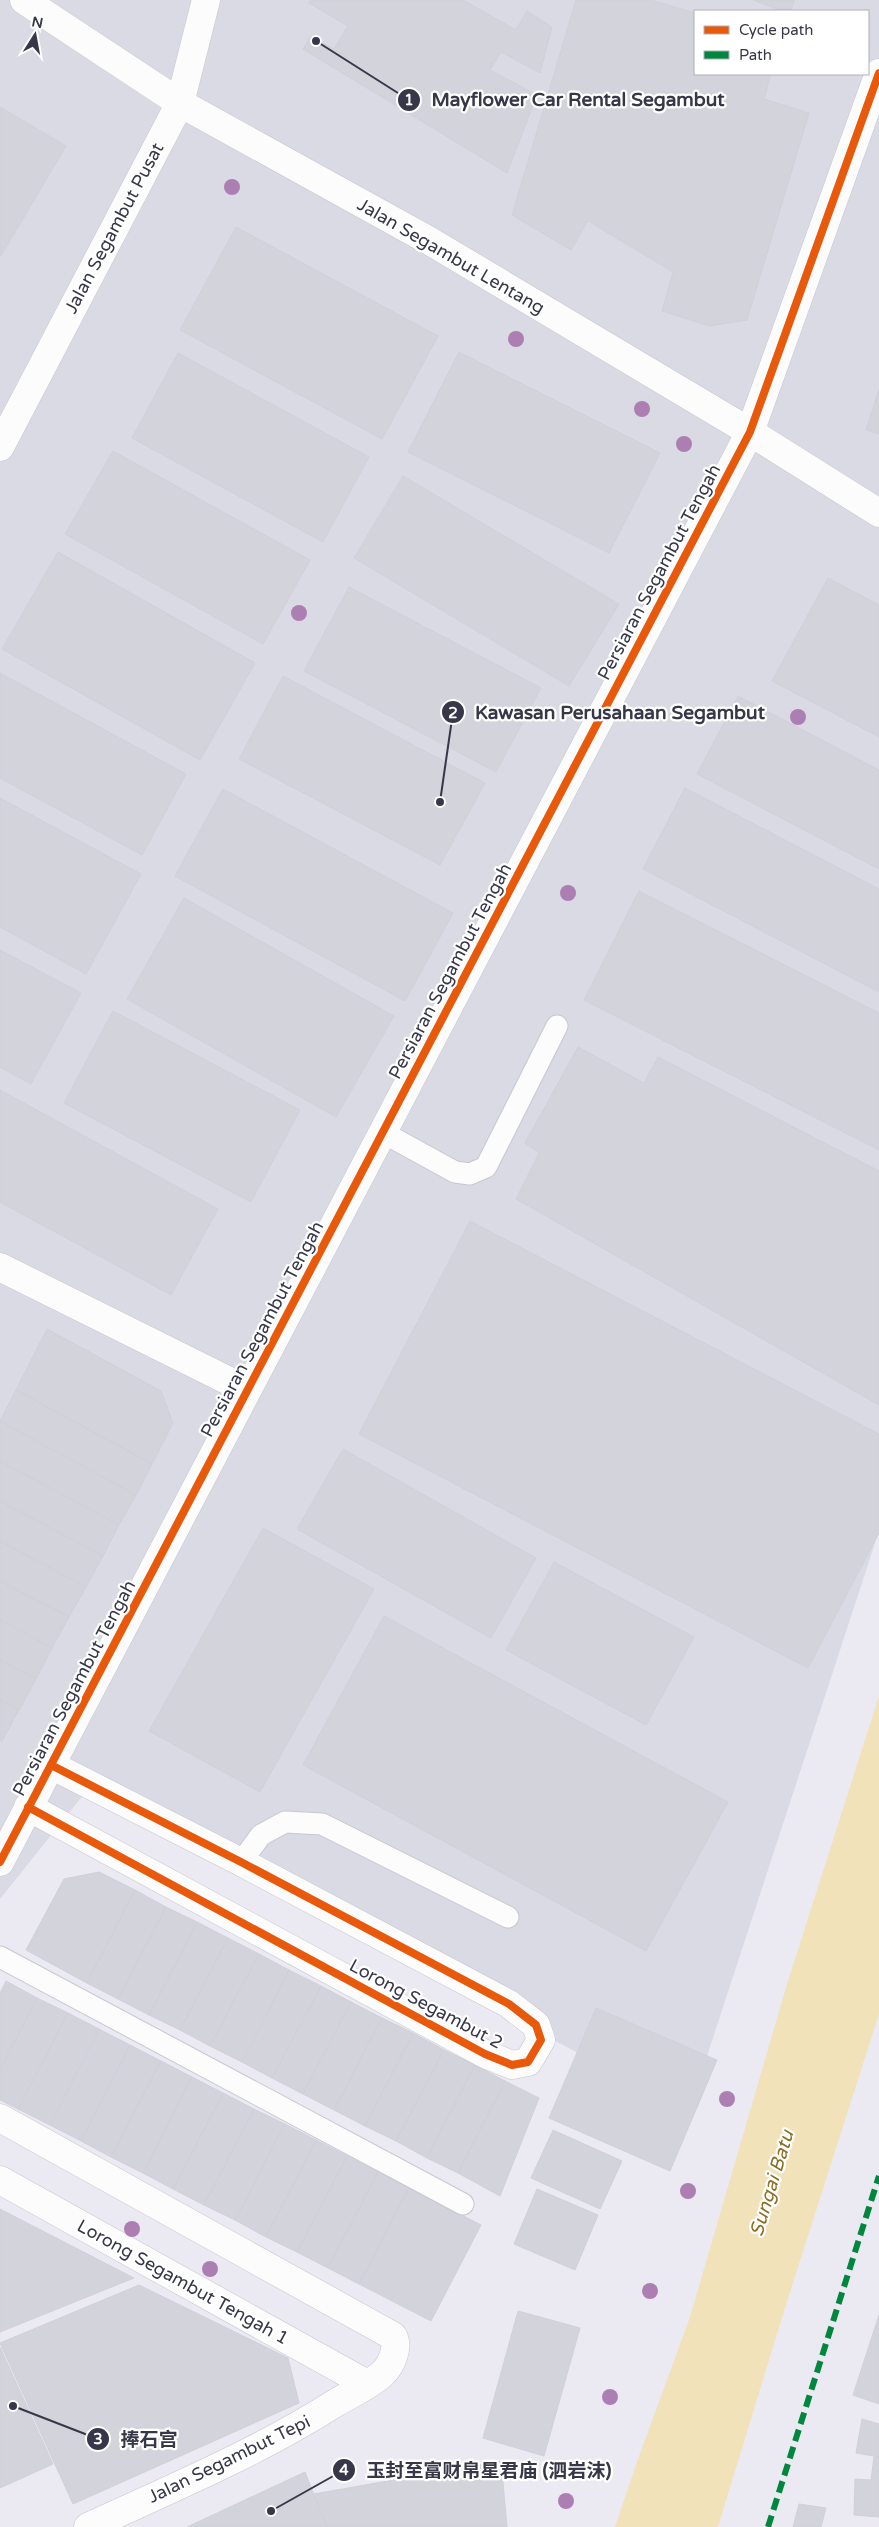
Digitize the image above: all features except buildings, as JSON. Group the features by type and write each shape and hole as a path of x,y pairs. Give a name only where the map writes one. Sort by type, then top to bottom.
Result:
{"street":[{"name":"Jalan Segambut Lentang","path":"24,0 180,102 428,240 750,432 879,512"},
{"name":"Jalan Segambut Pusat","path":"0,447 180,102 206,0"},
{"name":"Persiaran Segambut Tengah","path":"0,1862 750,432 879,73"},
{"path":"0,1267 247,1390"},
{"name":"Lorong Segambut 2","path":"28,1807 485,2054 512,2065 528,2062 541,2040 536,2025 509,2004 241,1862 51,1765"},
{"name":"Jalan Segambut Tepi","path":"0,2118 393,2336 396,2342 391,2359 383,2373 279,2438 88,2527"},
{"name":"Lorong Segambut Tengah 1","path":"0,2180 367,2384"}],"lane":[{"path":"382,1132 455,1172 470,1174 486,1167 557,1026"},
{"path":"241,1862 261,1835 285,1822 322,1824 508,1917"},
{"path":"0,1956 463,2204"}],"shaded area":[{"path":"0,0 879,0 879,1531 689,2111 84,1794 0,1899"}],"water":[{"name":"Sungai Batu","path":"879,1696 879,2014 784,2311 718,2527 615,2527 690,2317 787,1984"}],"marked path":[{"path":"768,2527 879,2176"}],"cycle path":[{"path":"0,1862 750,432 879,73"},
{"path":"28,1807 485,2054 512,2065 528,2062 541,2040 536,2025 509,2004 241,1862 51,1765"}],"place":[{"name":"Mayflower Car Rental Segambut","path":"316,41"},
{"name":"Kawasan Perusahaan Segambut","path":"440,802"},
{"name":"捧石宫","path":"13,2406"},
{"name":"玉封至富财帛星君庙 (泗岩沫)","path":"271,2511"}]}
